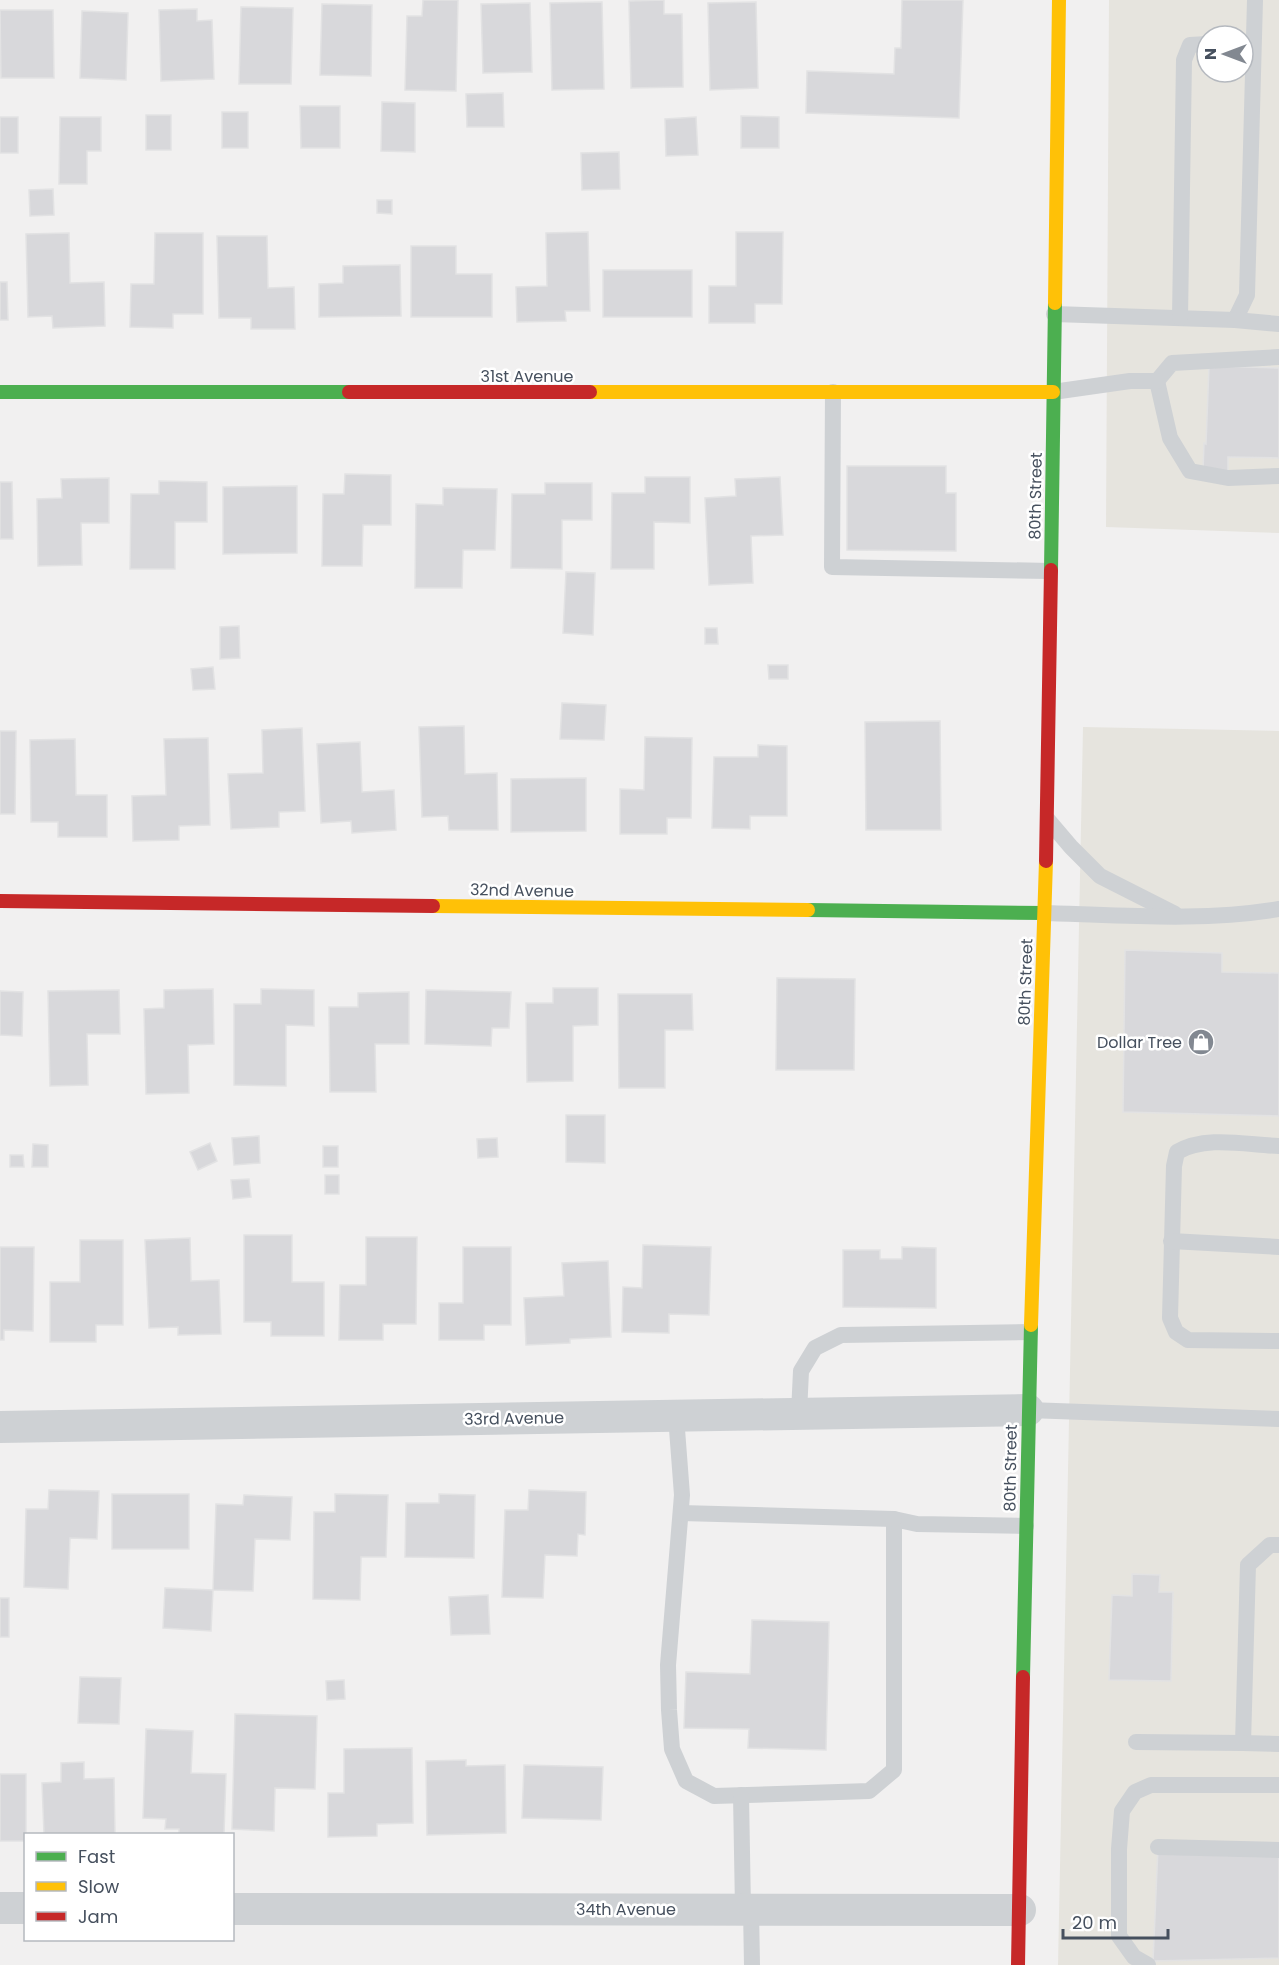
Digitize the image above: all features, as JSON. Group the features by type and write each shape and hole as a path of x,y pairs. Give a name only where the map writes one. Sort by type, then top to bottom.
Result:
{"street":[{"name":"80th Street","path":"1018,1965 1028,1410 1047,818 1059,0"},
{"name":"31st Avenue","path":"0,392 1053,392"},
{"name":"32nd Avenue","path":"0,901 1044,913"},
{"name":"33rd Avenue","path":"0,1427 1028,1410"},
{"path":"0,1908 24,1908"},
{"name":"34th Avenue","path":"234,1909 1020,1910"}],"lane":[{"path":"1251,24 1255,0"},
{"path":"1180,318 1184,60 1190,45 1195,45"},
{"path":"1235,320 1248,295 1249,84"},
{"path":"1054,314 1235,320 1279,324"},
{"path":"1157,381 1172,363 1279,357"},
{"path":"1053,392 1130,381 1157,381"},
{"path":"1157,381 1170,438 1190,471 1228,478 1279,476"},
{"path":"833,392 832,567 1050,571"},
{"path":"1047,818 1071,847 1100,876 1178,916"},
{"path":"1044,913 1245,915 1279,909"},
{"path":"1279,1146 1207,1142 1188,1145 1177,1152 1174,1166 1170,1318 1176,1332 1188,1340 1279,1341"},
{"path":"1171,1241 1279,1247"},
{"path":"799,1413 801,1371 815,1348 841,1335 1030,1332"},
{"path":"1028,1410 1279,1419"},
{"path":"676,1416 682,1495 668,1665 672,1749 686,1781 714,1796 869,1791 894,1770 894,1519"},
{"path":"681,1512 894,1519 916,1524 1026,1526"},
{"path":"1243,1743 1248,1565 1270,1545 1279,1545"},
{"path":"1136,1742 1279,1744"},
{"path":"1148,1965 1134,1957 1119,1936 1119,1849 1122,1811 1135,1792 1151,1785 1279,1785"},
{"path":"741,1795 752,1965"},
{"path":"1158,1847 1279,1850"}],"shaded area":[{"path":"1109,0 1279,0 1279,533 1106,527"},
{"path":"1083,727 1279,731 1279,1965 1058,1965"}],"building":[{"path":"423,0 458,0 456,91 405,90 407,16 422,16"},
{"path":"664,0 664,14 682,14 683,87 631,88 629,1"},
{"path":"902,0 963,0 959,118 806,113 807,71 894,74 895,48 901,48"},
{"path":"602,2 604,89 552,90 550,3"},
{"path":"756,2 758,88 710,90 708,3"},
{"path":"530,3 532,72 483,73 481,4"},
{"path":"322,4 372,5 371,76 320,75"},
{"path":"241,7 293,8 291,84 239,84"},
{"path":"197,9 197,21 212,20 214,79 161,81 159,10"},
{"path":"0,10 53,10 54,78 1,78"},
{"path":"82,11 128,13 126,80 80,78"},
{"path":"503,93 504,127 467,127 466,94"},
{"path":"382,102 415,103 415,152 381,151"},
{"path":"300,106 340,106 340,148 301,148"},
{"path":"222,112 248,112 248,148 222,148"},
{"path":"146,115 171,115 171,150 146,150"},
{"path":"741,116 779,117 779,148 741,148"},
{"path":"0,117 18,117 18,153 0,153"},
{"path":"60,117 101,117 101,151 87,151 87,184 59,184"},
{"path":"696,117 698,155 666,156 665,119"},
{"path":"619,152 620,189 582,190 581,153"},
{"path":"53,189 54,215 30,216 29,190"},
{"path":"377,200 392,200 392,214 377,213"},
{"path":"588,232 590,311 565,311 566,321 517,322 516,287 547,286 546,233"},
{"path":"736,232 783,232 782,304 755,304 755,323 709,323 709,286 736,286"},
{"path":"69,233 70,283 104,282 105,326 53,328 52,316 28,317 26,234"},
{"path":"155,233 203,233 203,314 173,314 173,328 130,327 131,284 154,284"},
{"path":"217,236 267,236 268,288 294,287 295,329 251,329 251,318 219,318"},
{"path":"411,246 456,246 456,274 492,274 492,317 411,317"},
{"path":"400,265 401,316 319,317 319,284 343,283 343,266"},
{"path":"603,270 692,270 692,317 603,317"},
{"path":"0,282 7,282 8,320 0,320"},
{"path":"1209,366 1279,368 1279,458 1228,457 1228,471 1203,470"},
{"path":"847,466 946,466 946,493 956,493 956,551 847,550"},
{"path":"345,474 391,475 391,525 363,525 362,566 322,566 323,494 344,494"},
{"path":"645,477 690,477 690,523 654,522 654,569 611,569 612,493 645,493"},
{"path":"780,477 783,535 751,536 753,583 709,585 705,498 736,496 735,479"},
{"path":"109,478 109,523 81,523 82,565 38,566 37,499 62,498 61,479"},
{"path":"159,481 207,482 207,522 175,522 175,569 130,569 131,494 159,494"},
{"path":"0,482 12,482 13,539 0,539"},
{"path":"545,483 592,483 592,520 562,520 562,569 511,568 512,494 545,494"},
{"path":"297,486 297,553 223,554 223,487"},
{"path":"443,488 497,489 495,550 463,550 462,588 415,588 416,504 443,505"},
{"path":"566,572 595,573 593,635 563,633"},
{"path":"239,626 240,658 220,659 220,627"},
{"path":"705,628 717,628 718,644 705,644"},
{"path":"768,665 788,665 788,679 769,679"},
{"path":"213,667 215,689 193,690 191,669"},
{"path":"562,703 606,705 604,740 560,739"},
{"path":"940,721 941,830 866,830 865,722"},
{"path":"464,726 465,774 497,773 498,830 449,830 448,816 422,817 419,727"},
{"path":"302,728 305,811 279,812 279,827 231,829 228,774 263,773 262,730"},
{"path":"0,731 16,731 15,814 0,814"},
{"path":"645,737 692,738 691,818 667,818 667,834 620,834 620,789 644,790"},
{"path":"208,738 210,825 179,826 179,840 133,841 132,796 166,795 164,739"},
{"path":"75,739 76,795 107,795 107,837 58,837 58,822 31,822 30,740"},
{"path":"360,742 362,792 394,790 396,830 352,833 351,821 321,823 317,744"},
{"path":"758,745 787,746 787,816 750,816 750,829 712,828 714,757 758,757"},
{"path":"586,778 586,831 511,832 511,779"},
{"name":"Dollar Tree","path":"1125,950 1222,953 1222,972 1279,973 1279,1116 1123,1112"},
{"path":"777,978 855,979 854,1070 776,1070"},
{"path":"553,988 598,988 598,1025 573,1026 573,1081 527,1082 526,1003 553,1003"},
{"path":"213,989 214,1044 188,1045 189,1093 146,1094 144,1009 164,1008 164,990"},
{"path":"261,989 314,990 314,1026 286,1025 286,1086 234,1085 234,1004 261,1004"},
{"path":"119,990 120,1034 87,1034 88,1085 50,1086 48,991"},
{"path":"426,990 511,992 509,1028 492,1028 491,1046 425,1044"},
{"path":"0,991 23,992 22,1036 0,1035"},
{"path":"409,992 409,1044 375,1044 376,1092 330,1092 329,1007 358,1007 358,993"},
{"path":"618,994 692,994 693,1030 665,1030 665,1088 619,1088"},
{"path":"566,1115 605,1115 605,1163 566,1162"},
{"path":"259,1136 260,1163 234,1165 232,1138"},
{"path":"497,1138 498,1157 478,1158 477,1139"},
{"path":"210,1143 217,1161 198,1170 190,1152"},
{"path":"33,1144 48,1145 48,1167 32,1167"},
{"path":"323,1146 338,1146 338,1167 323,1167"},
{"path":"10,1155 23,1155 24,1167 10,1167"},
{"path":"325,1175 339,1175 339,1194 325,1194"},
{"path":"249,1179 251,1197 233,1199 231,1180"},
{"path":"244,1235 292,1235 292,1282 324,1282 324,1336 271,1336 271,1322 244,1322"},
{"path":"366,1237 417,1237 416,1324 383,1324 383,1340 339,1340 340,1285 366,1285"},
{"path":"190,1238 191,1281 219,1280 221,1334 178,1335 178,1327 149,1328 145,1240"},
{"path":"80,1240 123,1240 123,1325 96,1325 96,1342 50,1342 50,1282 80,1282"},
{"path":"643,1245 711,1247 709,1315 669,1314 669,1333 622,1332 623,1287 642,1288"},
{"path":"0,1247 34,1247 33,1331 4,1330 4,1340 0,1340"},
{"path":"463,1247 511,1247 511,1325 484,1325 484,1340 439,1340 439,1303 463,1303"},
{"path":"902,1247 936,1248 936,1308 843,1307 843,1250 880,1250 880,1259 902,1259"},
{"path":"608,1261 611,1337 570,1339 570,1343 526,1345 524,1298 564,1296 562,1263"},
{"path":"49,1490 99,1491 97,1539 70,1538 68,1589 24,1587 26,1509 48,1509"},
{"path":"529,1490 586,1492 585,1535 578,1534 577,1556 545,1555 543,1598 502,1597 505,1510 528,1510"},
{"path":"112,1494 189,1494 189,1549 112,1549"},
{"path":"335,1494 388,1495 386,1557 361,1557 360,1600 313,1599 314,1512 335,1512"},
{"path":"439,1494 475,1495 474,1558 405,1557 406,1503 439,1503"},
{"path":"244,1495 292,1497 290,1540 255,1539 253,1591 213,1590 216,1504 243,1505"},
{"path":"1132,1574 1160,1575 1159,1592 1173,1592 1171,1681 1109,1680 1112,1595 1132,1596"},
{"path":"165,1588 213,1590 211,1631 163,1628"},
{"path":"488,1595 490,1634 451,1635 449,1597"},
{"path":"0,1598 9,1598 9,1637 0,1637"},
{"path":"752,1620 829,1622 826,1750 748,1748 749,1729 684,1728 686,1672 750,1674"},
{"path":"80,1677 121,1678 119,1724 78,1723"},
{"path":"344,1680 345,1699 327,1700 326,1681"},
{"path":"235,1714 317,1716 315,1789 275,1788 274,1831 232,1829"},
{"path":"146,1729 193,1731 191,1773 226,1774 224,1833 179,1833 179,1829 165,1829 166,1819 143,1818"},
{"path":"412,1748 413,1823 377,1824 377,1836 328,1837 328,1793 344,1793 344,1749"},
{"path":"466,1760 466,1766 505,1765 506,1833 427,1835 426,1761"},
{"path":"84,1762 84,1779 114,1778 115,1833 44,1833 42,1783 61,1782 61,1763"},
{"path":"524,1765 603,1767 601,1820 522,1818"},
{"path":"0,1774 26,1774 24,1841 0,1841"},
{"path":"1158,1847 1279,1850 1279,1958 1153,1961"}],"traffic: fast":[{"path":"1051,570 1055,303"},
{"path":"0,392 349,392"},
{"path":"808,910 1044,913"},
{"path":"1023,1677 1031,1325"}],"traffic: slow":[{"path":"1055,303 1059,0"},
{"path":"590,392 1053,392"},
{"path":"1031,1325 1046,861"},
{"path":"433,906 808,910"}],"traffic: jam":[{"path":"349,392 590,392"},
{"path":"1046,861 1051,570"},
{"path":"0,901 433,906"},
{"path":"1018,1965 1023,1677"}],"place":[{"name":"Dollar Tree","path":"1201,1042"}]}
